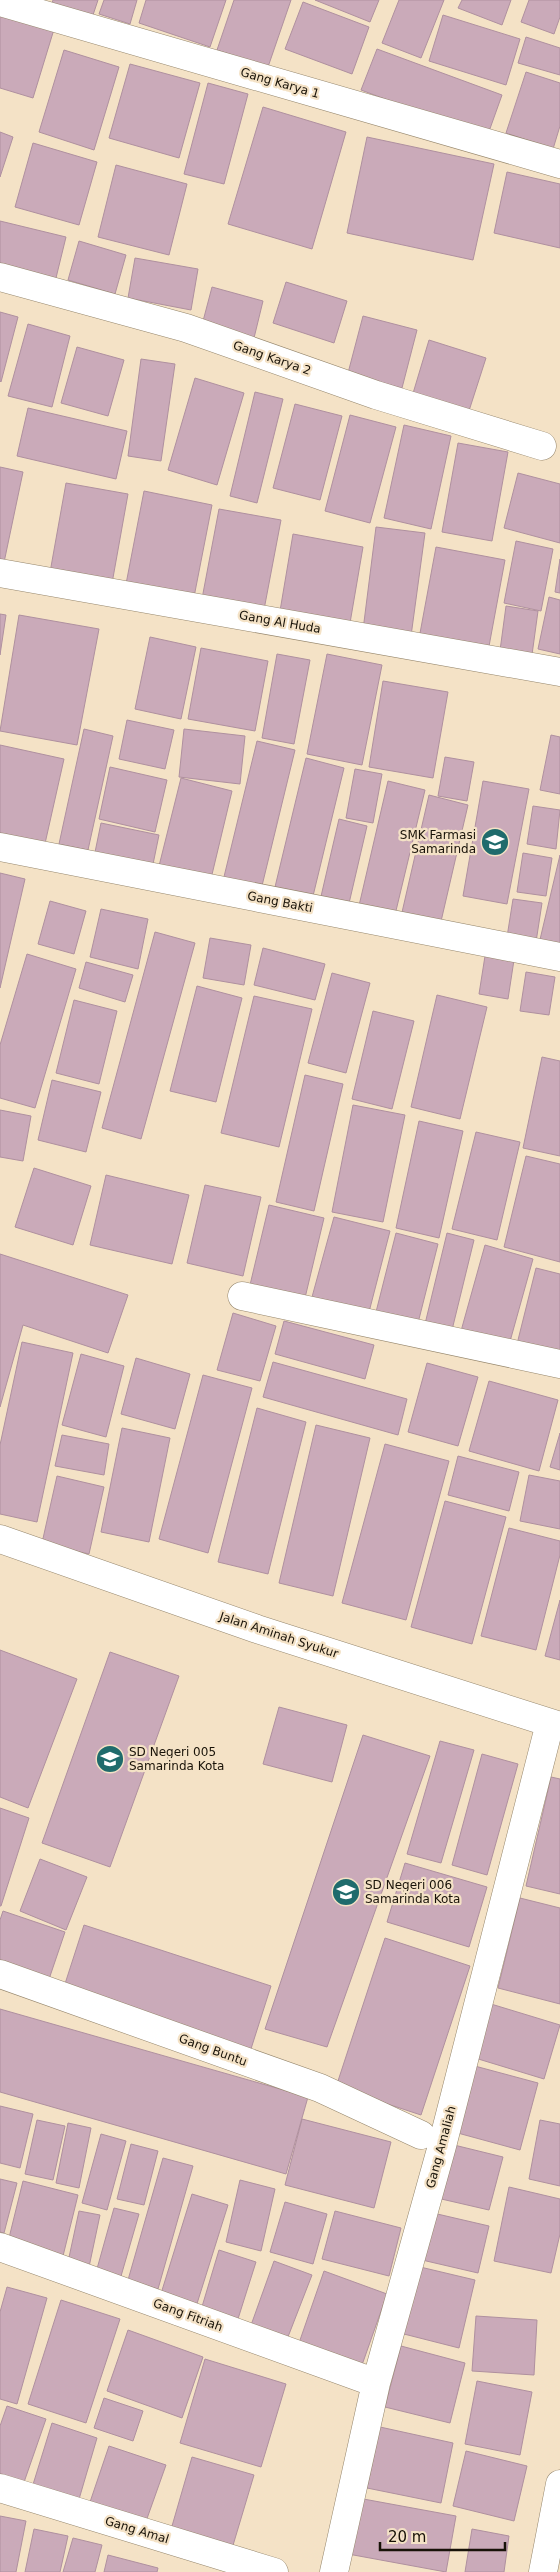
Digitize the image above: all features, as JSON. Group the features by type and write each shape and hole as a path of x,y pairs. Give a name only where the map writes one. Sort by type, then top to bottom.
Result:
{"street":[{"name":"Gang Karya 1","path":"0,2 560,164"},
{"name":"Gang Karya 2","path":"0,277 186,328 376,395 542,446"},
{"name":"Gang Al Huda","path":"0,573 560,672"},
{"name":"Gang Bakti","path":"0,848 560,957"},
{"path":"242,1296 560,1364"},
{"name":"Jalan Aminah Syukur","path":"0,1539 257,1629 555,1724"},
{"name":"Gang Amaliah","path":"334,2572 376,2383 442,2146 555,1724"},
{"name":"Gang Buntu","path":"0,1974 320,2088 421,2135"},
{"name":"Gang Fitriah","path":"0,2248 376,2383"},
{"path":"543,2572 560,2484"},
{"name":"Gang Amal","path":"0,2488 274,2572"}],"building":[{"path":"53,0 98,0 93,15 52,3"},
{"path":"104,0 137,0 130,24 99,14"},
{"path":"146,0 226,0 210,47 139,23"},
{"path":"234,0 291,0 268,67 217,50"},
{"path":"315,0 379,0 370,22"},
{"path":"399,0 444,0 421,58 382,43"},
{"path":"462,0 511,0 502,25 458,8"},
{"path":"529,0 560,0 560,17 554,34 521,22"},
{"path":"303,2 369,27 352,74 285,49"},
{"path":"0,9 55,26 33,98 0,88"},
{"path":"443,15 520,39 506,85 429,61"},
{"path":"526,37 560,48 560,75 518,63"},
{"path":"377,49 502,95 487,137 361,90"},
{"path":"64,50 119,67 94,150 39,132"},
{"path":"130,64 200,83 179,158 109,138"},
{"path":"526,72 560,83 560,126 553,149 506,133"},
{"path":"208,83 248,94 224,184 184,174"},
{"path":"263,107 346,132 312,249 228,224"},
{"path":"0,132 13,137 0,177"},
{"path":"367,137 494,164 473,260 347,233"},
{"path":"33,143 97,162 79,225 15,207"},
{"path":"116,165 187,184 169,255 98,237"},
{"path":"507,172 560,184 560,248 494,233"},
{"path":"0,221 66,237 55,282 0,268"},
{"path":"79,241 126,255 115,294 68,280"},
{"path":"135,258 198,269 191,310 128,298"},
{"path":"286,282 347,301 334,343 273,323"},
{"path":"212,287 263,301 254,338 202,325"},
{"path":"0,312 18,317 1,382 0,381"},
{"path":"363,316 417,330 402,388 348,373"},
{"path":"28,324 70,336 52,407 8,396"},
{"path":"429,340 486,358 467,417 411,400"},
{"path":"77,347 124,360 108,416 61,403"},
{"path":"141,359 175,364 161,461 128,456"},
{"path":"195,378 244,393 217,485 168,470"},
{"path":"255,392 283,399 257,503 230,496"},
{"path":"295,404 342,416 320,500 273,488"},
{"path":"28,408 127,431 116,479 17,456"},
{"path":"350,415 396,427 370,523 325,511"},
{"path":"404,425 451,436 431,529 384,518"},
{"path":"458,443 508,452 492,541 442,532"},
{"path":"0,467 23,472 2,572 0,571"},
{"path":"518,473 560,484 560,543 504,528"},
{"path":"66,483 128,494 111,589 49,578"},
{"path":"144,491 212,505 194,597 126,584"},
{"path":"219,509 281,520 263,615 201,604"},
{"path":"376,527 425,533 411,636 363,630"},
{"path":"293,534 363,547 350,623 280,611"},
{"path":"516,541 553,549 541,611 504,603"},
{"path":"436,547 505,560 487,657 418,644"},
{"path":"560,559 560,593 555,592"},
{"path":"549,597 560,600 560,654 538,649"},
{"path":"506,606 538,611 531,662 499,658"},
{"path":"0,614 6,615 0,655"},
{"path":"19,615 99,629 77,745 0,731"},
{"path":"150,637 196,647 181,719 135,709"},
{"path":"201,648 268,661 255,731 188,719"},
{"path":"277,654 310,660 294,744 262,738"},
{"path":"327,654 382,665 362,765 307,754"},
{"path":"383,681 448,692 433,778 369,767"},
{"path":"127,720 174,730 165,769 119,759"},
{"path":"84,729 113,736 88,850 59,844"},
{"path":"184,729 245,736 240,784 179,777"},
{"path":"551,735 560,737 560,794 540,790"},
{"path":"257,741 295,750 260,894 222,885"},
{"path":"0,745 64,759 44,848 0,838"},
{"path":"445,757 474,762 467,801 438,796"},
{"path":"306,758 344,768 313,896 275,887"},
{"path":"110,767 167,780 155,832 99,819"},
{"path":"355,769 382,774 373,823 346,818"},
{"path":"181,778 232,791 209,887 157,874"},
{"path":"388,781 425,790 394,919 358,910"},
{"name":"SMK Farmasi Samarinda","path":"483,781 529,789 507,904 463,896"},
{"path":"429,795 468,805 439,930 400,921"},
{"path":"533,806 560,810 556,849 527,844"},
{"path":"339,819 367,826 347,912 319,905"},
{"path":"101,823 159,835 151,874 93,862"},
{"path":"523,853 552,858 546,896 517,892"},
{"path":"560,855 560,954 538,948"},
{"path":"0,873 25,879 0,988"},
{"path":"513,899 542,903 536,942 507,937"},
{"path":"50,901 86,911 74,954 38,944"},
{"path":"101,909 148,919 138,969 90,957"},
{"path":"155,932 195,943 141,1139 102,1128"},
{"path":"210,938 251,945 244,985 203,978"},
{"path":"263,948 325,964 315,1000 254,985"},
{"path":"27,954 76,969 35,1108 0,1098 0,1045"},
{"path":"485,956 514,960 508,999 479,994"},
{"path":"86,962 133,975 125,1002 79,988"},
{"path":"526,972 555,977 549,1015 520,1011"},
{"path":"332,973 370,983 346,1073 308,1063"},
{"path":"197,986 242,998 216,1102 170,1091"},
{"path":"437,995 487,1007 460,1119 411,1107"},
{"path":"254,996 312,1009 279,1147 221,1133"},
{"path":"74,1000 117,1011 99,1084 56,1073"},
{"path":"373,1011 414,1021 392,1109 352,1099"},
{"path":"542,1057 560,1061 560,1156 523,1148"},
{"path":"305,1075 343,1084 314,1211 276,1202"},
{"path":"52,1080 101,1092 86,1152 38,1140"},
{"path":"353,1105 405,1115 383,1222 332,1212"},
{"path":"0,1110 31,1116 23,1161 0,1157"},
{"path":"419,1121 463,1131 439,1238 396,1228"},
{"path":"476,1132 520,1142 497,1240 452,1229"},
{"path":"526,1156 560,1164 560,1262 504,1247"},
{"path":"34,1168 91,1186 73,1245 15,1227"},
{"path":"106,1175 189,1195 172,1264 90,1245"},
{"path":"205,1185 261,1197 243,1276 187,1263"},
{"path":"269,1205 324,1218 305,1298 250,1285"},
{"path":"334,1217 390,1231 369,1312 312,1297"},
{"path":"396,1233 438,1244 418,1323 376,1312"},
{"path":"447,1233 474,1240 452,1330 425,1324"},
{"path":"485,1245 533,1259 509,1345 461,1331"},
{"path":"0,1254 128,1295 108,1353 23,1325 0,1407"},
{"path":"536,1268 560,1274 560,1355 517,1344"},
{"path":"233,1313 276,1326 260,1381 217,1370"},
{"path":"284,1321 374,1345 365,1379 275,1354"},
{"path":"22,1342 73,1353 37,1522 0,1514 0,1445"},
{"path":"81,1354 124,1366 106,1437 62,1425"},
{"path":"136,1358 190,1374 175,1429 121,1414"},
{"path":"273,1362 407,1399 398,1435 263,1397"},
{"path":"427,1363 478,1377 458,1446 408,1432"},
{"path":"203,1375 252,1388 208,1553 159,1539"},
{"path":"489,1381 558,1400 539,1471 469,1451"},
{"path":"257,1408 306,1422 268,1574 218,1562"},
{"path":"316,1425 370,1438 333,1596 279,1583"},
{"path":"122,1428 170,1438 149,1542 101,1532"},
{"path":"560,1433 560,1470 550,1467"},
{"path":"62,1435 109,1444 104,1475 55,1466"},
{"path":"385,1444 449,1461 406,1620 342,1603"},
{"path":"458,1456 519,1472 509,1511 448,1495"},
{"path":"529,1475 560,1481 560,1529 520,1521"},
{"path":"57,1476 104,1487 89,1554 42,1543"},
{"path":"445,1501 506,1517 472,1644 411,1627"},
{"path":"509,1528 560,1541 560,1555 536,1650 481,1636"},
{"path":"560,1600 560,1660 545,1656"},
{"path":"0,1650 77,1679 28,1808 0,1797"},
{"name":"SD Negeri 005 Samarinda Kota","path":"110,1652 179,1676 110,1867 42,1843"},
{"path":"279,1707 347,1725 332,1782 263,1764"},
{"name":"SD Negeri 006 Samarinda Kota","path":"363,1735 430,1756 327,2047 265,2029"},
{"path":"440,1741 474,1750 441,1863 407,1854"},
{"path":"482,1754 518,1764 487,1875 452,1865"},
{"path":"551,1777 560,1779 560,1894 526,1886"},
{"path":"0,1808 29,1818 1,1906 0,1906"},
{"path":"40,1859 87,1877 66,1930 20,1911"},
{"path":"405,1863 487,1887 469,1947 387,1922"},
{"path":"520,1898 560,1908 560,2004 498,1988"},
{"path":"3,1911 65,1932 46,1988 0,1973 0,1920"},
{"path":"84,1925 271,1986 250,2052 63,1990"},
{"path":"385,1938 470,1966 421,2115 336,2087"},
{"path":"491,2004 560,2025 544,2079 475,2058"},
{"path":"0,2009 308,2097 286,2174 0,2092"},
{"path":"471,2065 538,2083 520,2150 454,2132"},
{"path":"0,2106 33,2114 20,2168 0,2163"},
{"path":"302,2119 391,2142 374,2208 285,2185"},
{"path":"37,2120 65,2126 53,2180 25,2174"},
{"path":"540,2120 560,2124 560,2186 529,2179"},
{"path":"68,2123 91,2128 79,2188 56,2183"},
{"path":"101,2134 126,2141 107,2210 82,2203"},
{"path":"131,2144 158,2151 144,2205 117,2199"},
{"path":"450,2144 503,2157 489,2210 437,2198"},
{"path":"163,2158 193,2166 158,2289 128,2280"},
{"path":"0,2179 17,2183 4,2233 0,2232"},
{"path":"240,2180 275,2189 261,2251 226,2242"},
{"path":"23,2181 78,2195 63,2256 8,2242"},
{"path":"509,2187 560,2199 560,2234 551,2273 494,2261"},
{"path":"192,2194 228,2205 195,2310 159,2300"},
{"path":"285,2202 327,2214 313,2264 270,2252"},
{"path":"114,2208 139,2214 119,2283 95,2276"},
{"path":"79,2211 100,2215 89,2267 68,2262"},
{"path":"335,2211 401,2228 389,2276 322,2259"},
{"path":"433,2213 489,2226 478,2273 422,2260"},
{"path":"219,2250 256,2262 237,2322 201,2310"},
{"path":"274,2261 312,2275 286,2342 250,2328"},
{"path":"416,2266 475,2280 459,2348 400,2333"},
{"path":"324,2271 387,2294 362,2365 299,2343"},
{"path":"7,2287 47,2298 17,2404 0,2399 0,2312"},
{"path":"61,2300 120,2319 86,2423 28,2404"},
{"path":"476,2316 537,2320 534,2375 472,2371"},
{"path":"128,2330 203,2357 182,2418 107,2391"},
{"path":"401,2346 465,2363 450,2423 385,2407"},
{"path":"205,2359 286,2384 261,2467 180,2443"},
{"path":"477,2381 532,2392 520,2455 465,2444"},
{"path":"104,2398 143,2411 133,2441 94,2428"},
{"path":"7,2406 46,2419 22,2488 0,2481 0,2426"},
{"path":"52,2423 97,2438 77,2506 31,2491"},
{"path":"380,2427 453,2443 441,2503 367,2488"},
{"path":"109,2446 166,2465 144,2527 88,2508"},
{"path":"466,2451 527,2466 514,2521 453,2506"},
{"path":"192,2457 254,2475 231,2552 170,2533"},
{"path":"358,2498 456,2516 446,2572 348,2554"},
{"path":"0,2516 26,2521 16,2572 0,2572"},
{"path":"34,2529 68,2536 60,2572 25,2572"},
{"path":"472,2529 509,2536 504,2572 465,2572"},
{"path":"73,2538 102,2545 95,2572 63,2572"},
{"path":"108,2555 158,2568 157,2572 104,2572"}],"place":[{"name":"SMK Farmasi Samarinda","path":"495,842"},
{"name":"SD Negeri 005 Samarinda Kota","path":"110,1759"},
{"name":"SD Negeri 006 Samarinda Kota","path":"346,1892"}]}
